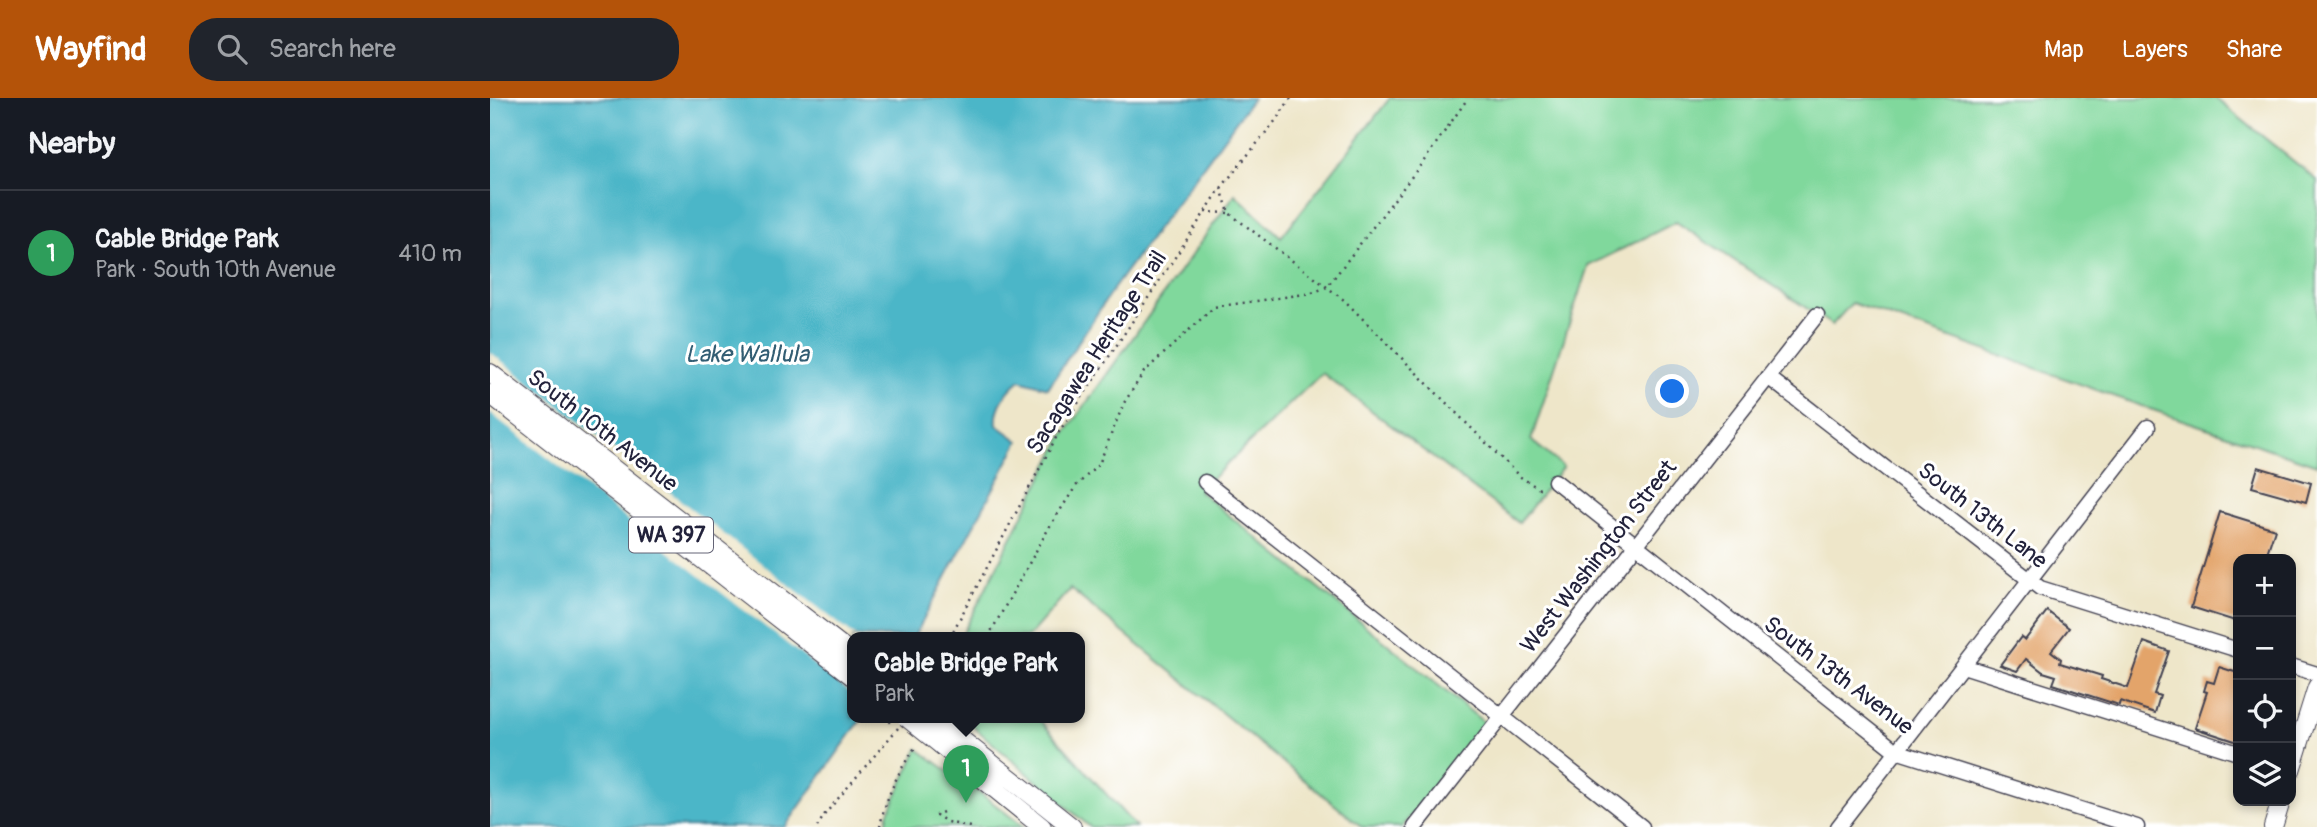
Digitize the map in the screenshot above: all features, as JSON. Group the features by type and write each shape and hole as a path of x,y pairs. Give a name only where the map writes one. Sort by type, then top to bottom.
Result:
{"main road":[{"name":"South 10th Avenue","path":"490,373 847,650"},
{"name":"South 10th Avenue","path":"490,394 847,672"},
{"path":"2296,753 2317,687"},
{"path":"906,723 947,738 1072,827"},
{"path":"938,723 947,738 1042,827"},
{"path":"2273,827 2279,806"}],"street":[{"name":"West Washington Street","path":"1415,827 1816,315"},
{"name":"South 13th Lane","path":"1768,377 2040,589 2233,648"},
{"path":"1838,827 2148,427"},
{"name":"South 13th Avenue","path":"1555,481 1896,751 2137,827"},
{"path":"1205,482 1499,717 1642,827"},
{"path":"1963,666 2233,751"},
{"path":"2296,668 2317,674"}],"path":[{"name":"Sacagawea Heritage Trail","path":"953,632 1059,432 1221,188 1291,98"},
{"path":"991,632 1050,526 1076,486 1099,464 1124,403 1144,372 1214,307 1312,293 1326,287 1426,158 1468,98"},
{"path":"1221,188 1229,213 1344,300 1519,476 1541,490 1555,481"},
{"path":"1205,212 1229,213"},
{"path":"817,827 902,723"},
{"path":"880,827 882,813 905,760 922,738"},
{"path":"943,812 936,815 947,822 970,827"}],"green space":[{"path":"1390,98 2215,98 2317,180 2317,465 1852,303 1832,325 1676,222 1588,266 1531,440 1563,467 1519,523 1322,373 1199,491 1486,724 1402,827 1362,827 1070,589 1032,632 964,632 1063,436 1235,194 1281,237"},
{"path":"969,723 1042,723 1136,827 1090,827"},
{"path":"918,749 956,777 957,775 1024,827 886,827 888,814"}],"water":[{"name":"Lake Wallula","path":"490,98 1253,98 1114,288 1048,388 1020,380 1003,400 997,425 1019,441 917,632 847,632 847,723 859,723 785,827 490,827"}],"pier":[{"path":"490,352 850,632 847,632 847,690 490,413"}],"building":[{"path":"2258,467 2311,483 2306,502 2252,487"},
{"path":"2220,512 2275,529 2267,554 2233,554 2233,620 2191,607"},
{"path":"2047,611 2069,628 2051,651 2061,659 2060,663 2102,676 2101,679 2128,688 2144,642 2169,651 2154,694 2160,696 2155,713 2120,701 2119,705 2053,684 2056,676 2043,672 2026,659 2017,671 2000,665 2021,637 2025,640"},
{"path":"2219,667 2233,671 2233,740 2195,728 2207,692 2204,691 2207,681 2214,683"}],"place":[{"name":"Cable Bridge Park","path":"966,803"}]}
